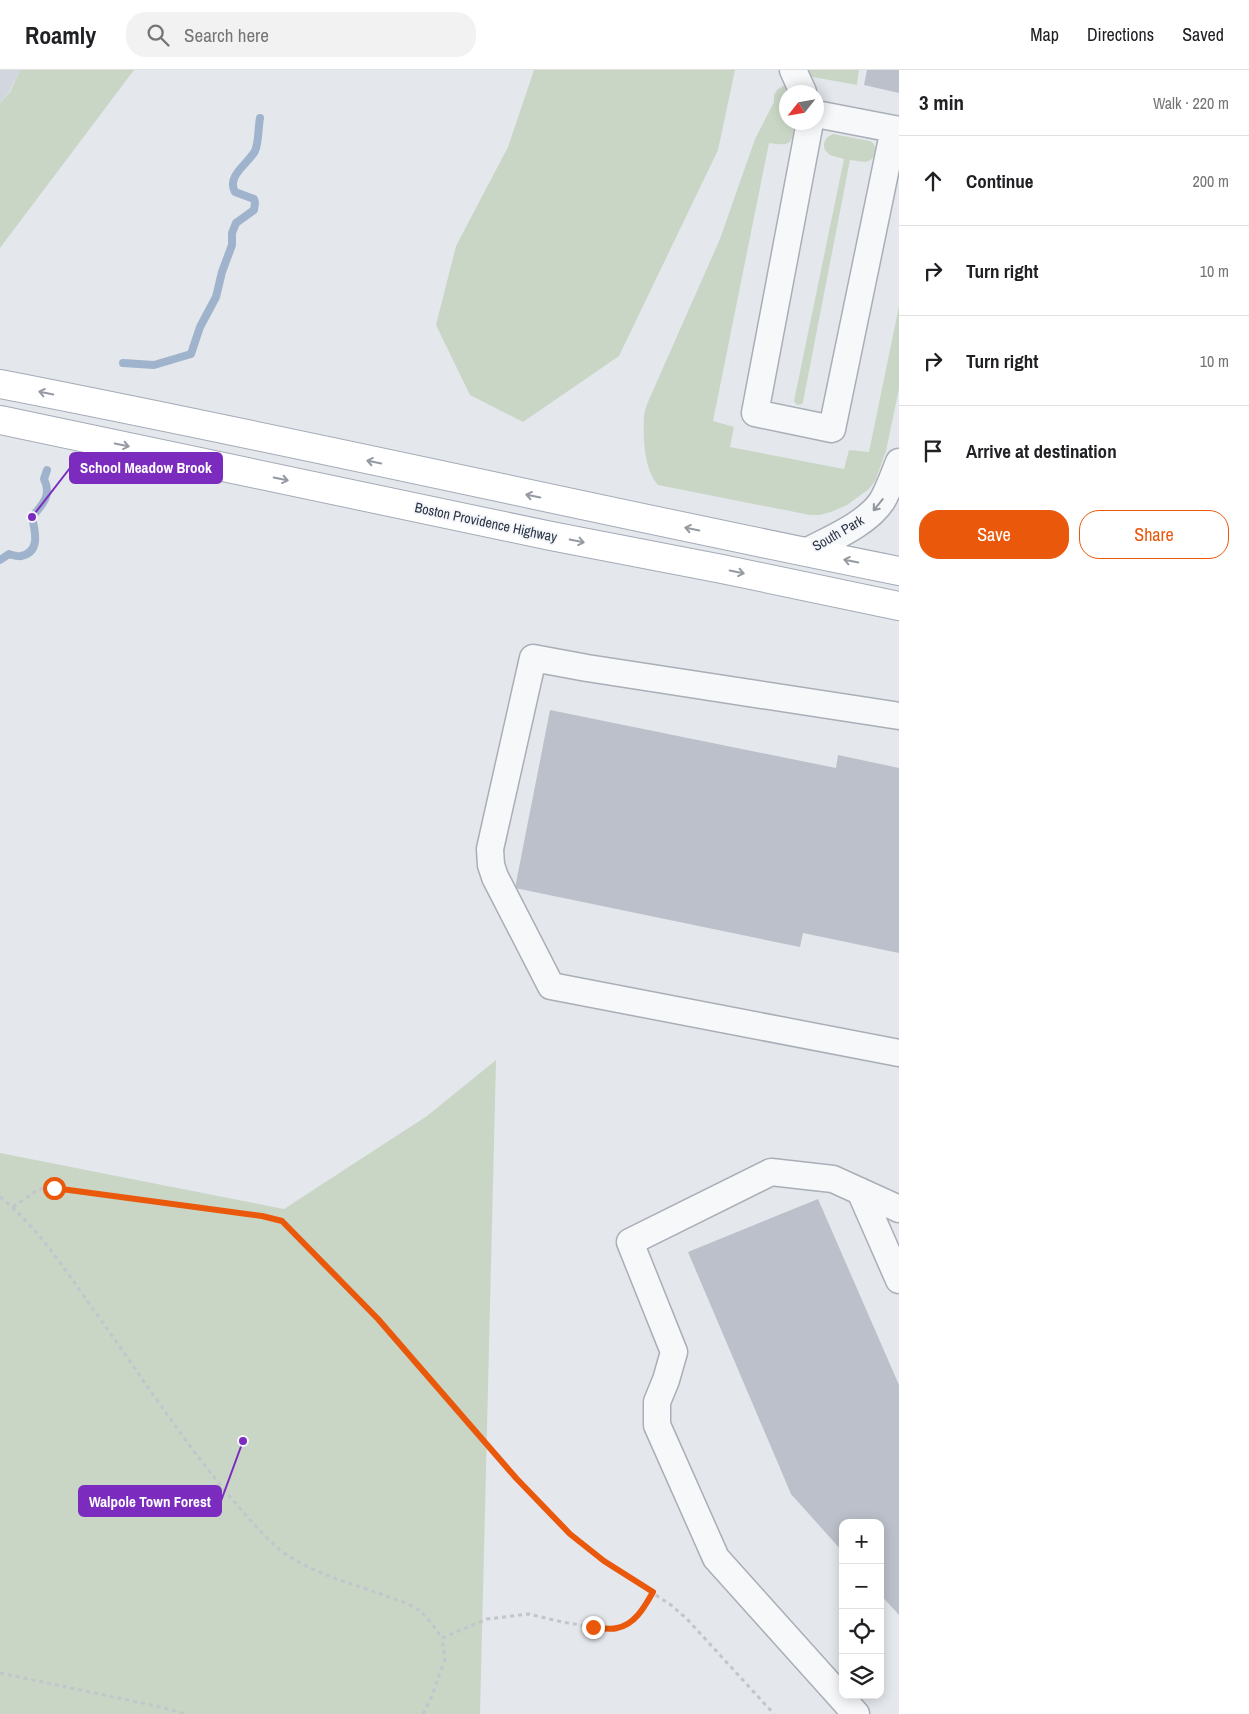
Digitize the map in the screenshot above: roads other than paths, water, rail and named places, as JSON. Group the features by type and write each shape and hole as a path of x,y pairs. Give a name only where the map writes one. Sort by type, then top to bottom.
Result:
{"main road":[{"path":"0,384 899,571"},
{"name":"Boston Providence Highway","path":"0,420 75,434 542,534 899,606"}],"street":[{"path":"793,70 800,85"},
{"path":"808,130 755,413 832,429 896,129 824,116"},
{"name":"South Park","path":"806,552 870,515 882,501 899,462"},
{"path":"899,716 533,658 490,849 491,865 495,877 551,986 899,1053"},
{"path":"856,1714 716,1558 657,1425 657,1402 674,1352 630,1242 771,1172 833,1179 899,1209"},
{"path":"860,1191 899,1280"}],"waterway":[{"path":"123,363 154,365 191,354 200,327 216,297 222,272 232,245 232,233 236,223 254,210 254,199 235,192 233,181 239,170 255,151 260,118"},
{"path":"0,560 9,554 20,556 32,550 35,540 32,517 47,495 44,479 47,470"}],"place":[{"name":"School Meadow Brook","path":"32,517"},
{"name":"Walpole Town Forest","path":"243,1441"}]}
